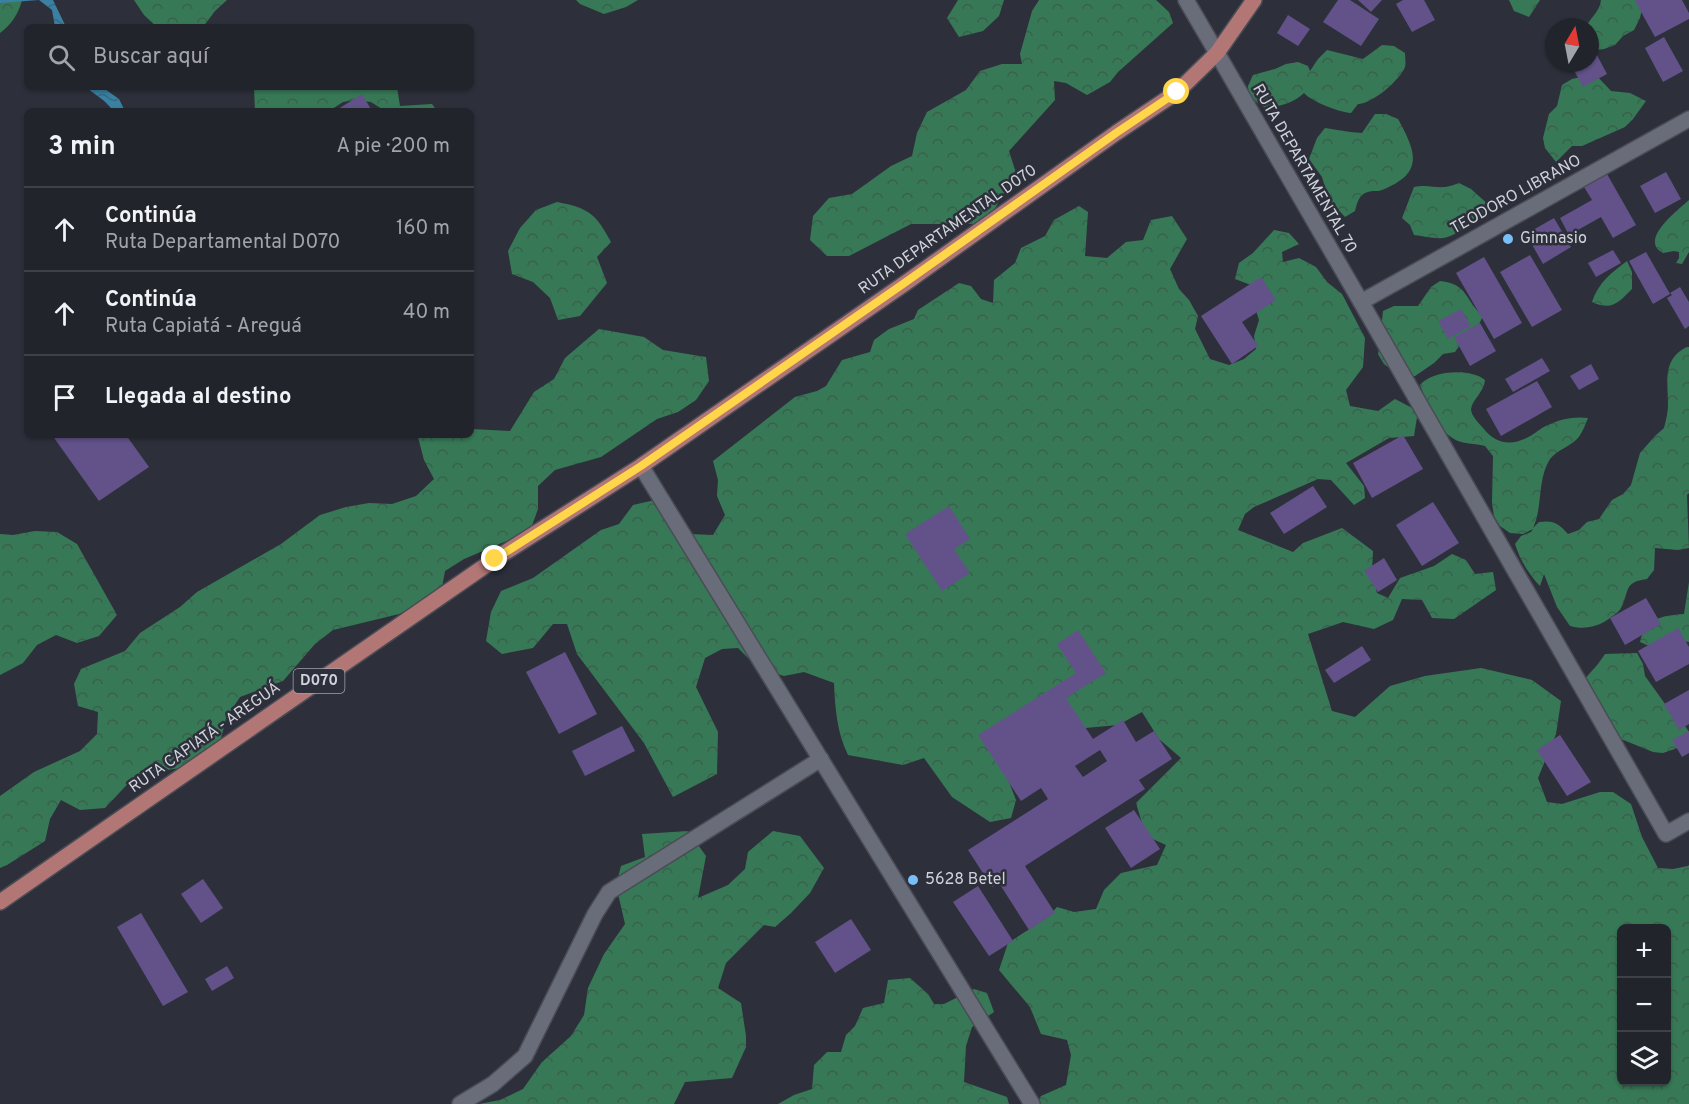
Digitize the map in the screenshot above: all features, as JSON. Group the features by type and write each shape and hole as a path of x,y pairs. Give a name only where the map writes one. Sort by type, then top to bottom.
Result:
{"main road":[{"name":"RUTA DEPARTAMENTAL D070","path":"641,466 1177,92 1217,53 1254,0"},
{"name":"RUTA CAPIATÁ - AREGUÁ","path":"0,902 495,559 641,466"}],"street":[{"name":"RUTA DEPARTAMENTAL 70","path":"1186,0 1666,834 1689,821"},
{"name":"TEODORO LIBRANO","path":"1360,302 1689,119"},
{"path":"641,466 1032,1104"},
{"path":"460,1104 493,1084 525,1056 609,892 821,759"}],"green space":[{"path":"0,0 22,0 14,18 0,33"},
{"path":"134,0 227,0 205,24 154,24 144,15"},
{"path":"576,0 638,0 626,7 604,14"},
{"path":"958,0 1004,0 999,16 983,31 959,37 947,18"},
{"path":"1039,0 1156,0 1169,12 1173,23 1118,72 1110,82 1087,95 1066,83 1054,81 1055,100 1009,151 1016,173 994,210 977,224 911,224 849,256 827,256 810,240 813,216 829,198 852,194 891,166 912,156 917,133 927,112 966,90 980,71 1002,64 1022,64 1020,54 1032,11"},
{"path":"1509,0 1540,0 1529,17 1514,11"},
{"path":"1601,0 1644,0 1640,18 1634,30 1623,36 1615,45 1599,50 1599,18 1592,18"},
{"path":"1382,45 1394,46 1405,53 1405,67 1398,78 1385,90 1371,100 1358,104 1351,113 1326,106 1304,93 1286,104 1265,108 1249,97 1248,86 1253,75 1298,62 1308,66 1310,71 1327,50 1363,59"},
{"path":"1595,74 1611,91 1630,93 1646,101 1625,127 1582,146 1572,146 1556,162 1545,148 1543,138 1549,114 1557,106 1562,85 1572,79"},
{"path":"254,90 397,90 400,106 432,104 435,108 380,108 371,102 354,100 343,102 334,108 255,108"},
{"path":"1375,114 1386,114 1398,119 1412,151 1411,169 1396,183 1382,190 1370,191 1362,195 1355,211 1345,217 1329,200 1322,177 1309,159 1317,138 1325,128 1362,133"},
{"path":"1459,183 1471,189 1490,206 1468,225 1449,237 1414,235 1410,225 1402,218 1414,187 1446,187"},
{"path":"1689,200 1689,252 1682,264 1676,263 1679,252 1663,253 1656,247 1655,241 1663,225"},
{"path":"557,202 577,207 590,214 601,225 611,242 597,257 607,283 580,316 558,320 550,298 533,282 512,274 508,251 520,228 536,210"},
{"path":"1079,206 1088,212 1085,256 1107,258 1126,242 1143,240 1151,220 1172,216 1187,239 1170,269 1179,289 1189,300 1198,316 1195,329 1210,359 1229,365 1244,359 1256,349 1254,336 1259,320 1255,307 1259,288 1235,279 1239,263 1253,253 1274,230 1289,233 1299,244 1282,252 1283,262 1299,258 1316,267 1327,282 1342,294 1365,338 1363,367 1346,390 1350,406 1378,411 1395,399 1418,411 1414,436 1389,438 1346,463 1364,486 1365,498 1354,505 1331,480 1318,479 1254,507 1245,514 1238,530 1293,552 1303,543 1342,528 1373,551 1372,571 1377,593 1388,598 1400,578 1434,566 1452,554 1466,560 1475,574 1493,572 1496,590 1454,619 1432,618 1422,600 1402,599 1393,620 1374,629 1343,622 1308,634 1332,711 1355,717 1390,686 1425,676 1481,668 1532,680 1561,701 1556,734 1538,778 1547,802 1562,804 1600,792 1613,792 1631,804 1642,837 1658,868 1673,869 1689,865 1689,1104 1037,1104 1041,1096 1066,1085 1071,1055 1067,1040 1041,1034 1030,1007 999,970 1008,943 1048,917 1057,907 1074,912 1096,909 1104,890 1121,873 1157,865 1166,845 1146,836 1136,803 1181,758 1159,739 1142,712 1118,725 994,743 1016,800 1011,818 990,822 952,797 924,758 903,765 848,755 839,729 834,683 804,672 784,676 757,667 738,648 722,649 705,658 696,687 718,732 717,774 673,797 644,743 577,654 567,624 553,624 533,648 502,654 486,641 491,612 501,591 533,578 601,530 619,524 633,505 655,500 689,534 713,535 725,515 717,496 718,480 713,461 795,397 826,386 842,360 870,352 874,340 889,329 914,319 918,310 959,283 971,286 981,299 993,303 994,280 1015,263 1021,248 1045,236 1054,220"},
{"path":"1627,261 1632,272 1632,289 1610,306 1592,302 1602,284"},
{"path":"1440,281 1456,285 1461,289 1483,316 1478,326 1468,333 1455,352 1443,354 1415,376 1402,378 1384,364 1378,354 1383,333 1383,311 1394,306 1418,306 1431,287"},
{"path":"599,329 644,337 663,350 706,357 709,381 696,400 678,412 657,419 601,457 555,470 538,486 538,509 530,531 464,559 445,571 441,593 399,614 333,630 315,644 283,681 240,697 226,718 221,739 204,759 181,768 137,774 105,808 80,810 61,800 50,819 45,841 0,868 0,796 34,772 80,751 97,734 98,712 78,706 74,684 81,669 125,651 140,633 180,607 197,592 281,544 320,515 369,503 392,504 416,496 434,479 424,460 418,438 474,438 474,429 510,431 534,392 554,379 565,358"},
{"path":"1689,347 1689,493 1687,495 1689,548 1678,550 1655,548 1654,570 1647,579 1634,582 1628,588 1618,612 1596,626 1580,628 1570,626 1557,607 1544,574 1540,586 1525,566 1517,550 1515,544 1521,536 1533,529 1523,534 1510,533 1500,526 1494,516 1493,456 1485,446 1461,442 1446,433 1435,418 1420,385 1433,376 1452,372 1471,374 1485,380 1471,412 1488,434 1500,441 1512,442 1525,439 1557,421 1588,418 1579,437 1553,456 1546,467 1533,528 1539,522 1548,521 1558,525 1568,534 1579,530 1587,522 1599,519 1612,500 1623,494 1631,485 1640,453 1664,428 1668,410 1668,372 1673,358"},
{"path":"35,531 57,532 77,544 117,615 99,636 77,643 56,635 37,645 23,663 0,675 0,534 13,535"},
{"path":"1689,582 1689,642 1649,646 1640,642 1646,627 1656,619 1684,614"},
{"path":"1637,653 1643,664 1645,676 1673,715 1689,732 1686,745 1663,753 1653,752 1621,739 1596,714 1582,682 1605,654"},
{"path":"688,831 706,856 698,898 728,885 745,869 748,852 773,831 800,836 824,868 810,893 791,913 775,927 764,925 726,963 718,988 741,1003 746,1036 746,1047 732,1078 685,1082 674,1104 479,1104 500,1100 523,1089 542,1062 571,1036 584,1015 588,988 604,954 625,924 616,885 621,866 645,857 642,834"},
{"path":"910,978 928,994 934,1004 944,1004 974,989 987,993 994,1012 972,1027 966,1046 964,1082 1007,1097 1009,1104 778,1104 812,1089 814,1065 827,1052 841,1052 846,1035 855,1026 863,1008 884,1003 888,980"}],"water":[{"path":"0,0 39,0 0,3"},
{"path":"39,0 53,0 65,24 54,24 52,10"},
{"path":"90,90 106,90 119,99 124,108 111,108"}],"building":[{"path":"1338,0 1350,0 1379,19 1361,46 1323,22"},
{"path":"1358,0 1382,0 1371,12"},
{"path":"1403,0 1424,0 1435,20 1412,32 1396,4"},
{"path":"1682,0 1689,13 1689,19 1655,37 1635,1"},
{"path":"1288,15 1310,29 1298,46 1277,33"},
{"path":"1664,37 1683,71 1663,82 1645,48"},
{"path":"1599,59 1607,74 1583,87 1575,72 1599,72"},
{"path":"362,94 370,108 340,108"},
{"path":"1666,172 1681,199 1655,213 1640,186"},
{"path":"1607,174 1636,225 1613,238 1601,217 1569,235 1560,218 1592,200 1584,187"},
{"path":"1554,218 1571,247 1543,264 1526,234"},
{"path":"1613,250 1621,263 1596,277 1588,263"},
{"path":"1646,252 1670,294 1653,304 1629,261"},
{"path":"1530,255 1562,310 1532,327 1500,272"},
{"path":"1484,257 1522,323 1494,339 1456,273"},
{"path":"1261,277 1276,300 1242,322 1258,346 1232,364 1201,316"},
{"path":"1680,287 1689,302 1689,326 1685,329 1667,298 1672,295 1670,293"},
{"path":"1461,309 1471,326 1448,339 1438,321"},
{"path":"1480,323 1496,351 1470,366 1454,337"},
{"path":"1542,358 1550,371 1513,392 1505,379"},
{"path":"1591,364 1599,379 1579,390 1570,376"},
{"path":"1537,381 1552,407 1501,436 1486,409"},
{"path":"1403,435 1423,469 1372,498 1353,463"},
{"path":"54,438 128,438 149,467 99,501"},
{"path":"1313,486 1327,507 1284,534 1270,513"},
{"path":"1433,502 1459,543 1422,566 1396,525"},
{"path":"949,506 970,539 954,549 970,573 942,591 905,534"},
{"path":"1384,558 1397,580 1378,592 1364,571"},
{"path":"1646,598 1661,624 1625,645 1610,618"},
{"path":"1678,628 1689,647 1689,664 1656,682 1638,651"},
{"path":"1078,630 1106,673 1066,698 1093,739 1123,720 1136,742 1154,731 1172,759 1139,780 1145,789 1025,866 1055,913 1029,930 999,883 992,887 968,850 1048,799 1041,788 1021,801 978,735 1076,673 1057,644","holes":["1100,750 1107,761 1083,777 1075,766"]},
{"path":"1362,646 1371,660 1334,683 1325,670"},
{"path":"565,652 597,714 559,734 526,672"},
{"path":"1689,690 1689,724 1679,730 1664,704"},
{"path":"622,726 635,751 585,776 572,751"},
{"path":"1689,731 1689,753 1682,757 1672,740"},
{"path":"1560,735 1591,782 1567,796 1537,750"},
{"path":"1134,810 1160,849 1131,868 1105,828"},
{"path":"203,879 223,908 201,923 181,894"},
{"path":"978,886 1013,941 989,956 953,902"},
{"path":"141,913 188,992 163,1006 117,927"},
{"path":"851,919 871,950 835,973 815,942"},
{"path":"227,966 234,978 212,991 205,979"}],"place":[{"name":"Gimnasio","path":"1508,239"},
{"name":"5628 Betel","path":"913,880"}],"route":[{"path":"495,559 641,466 1177,92"}]}
